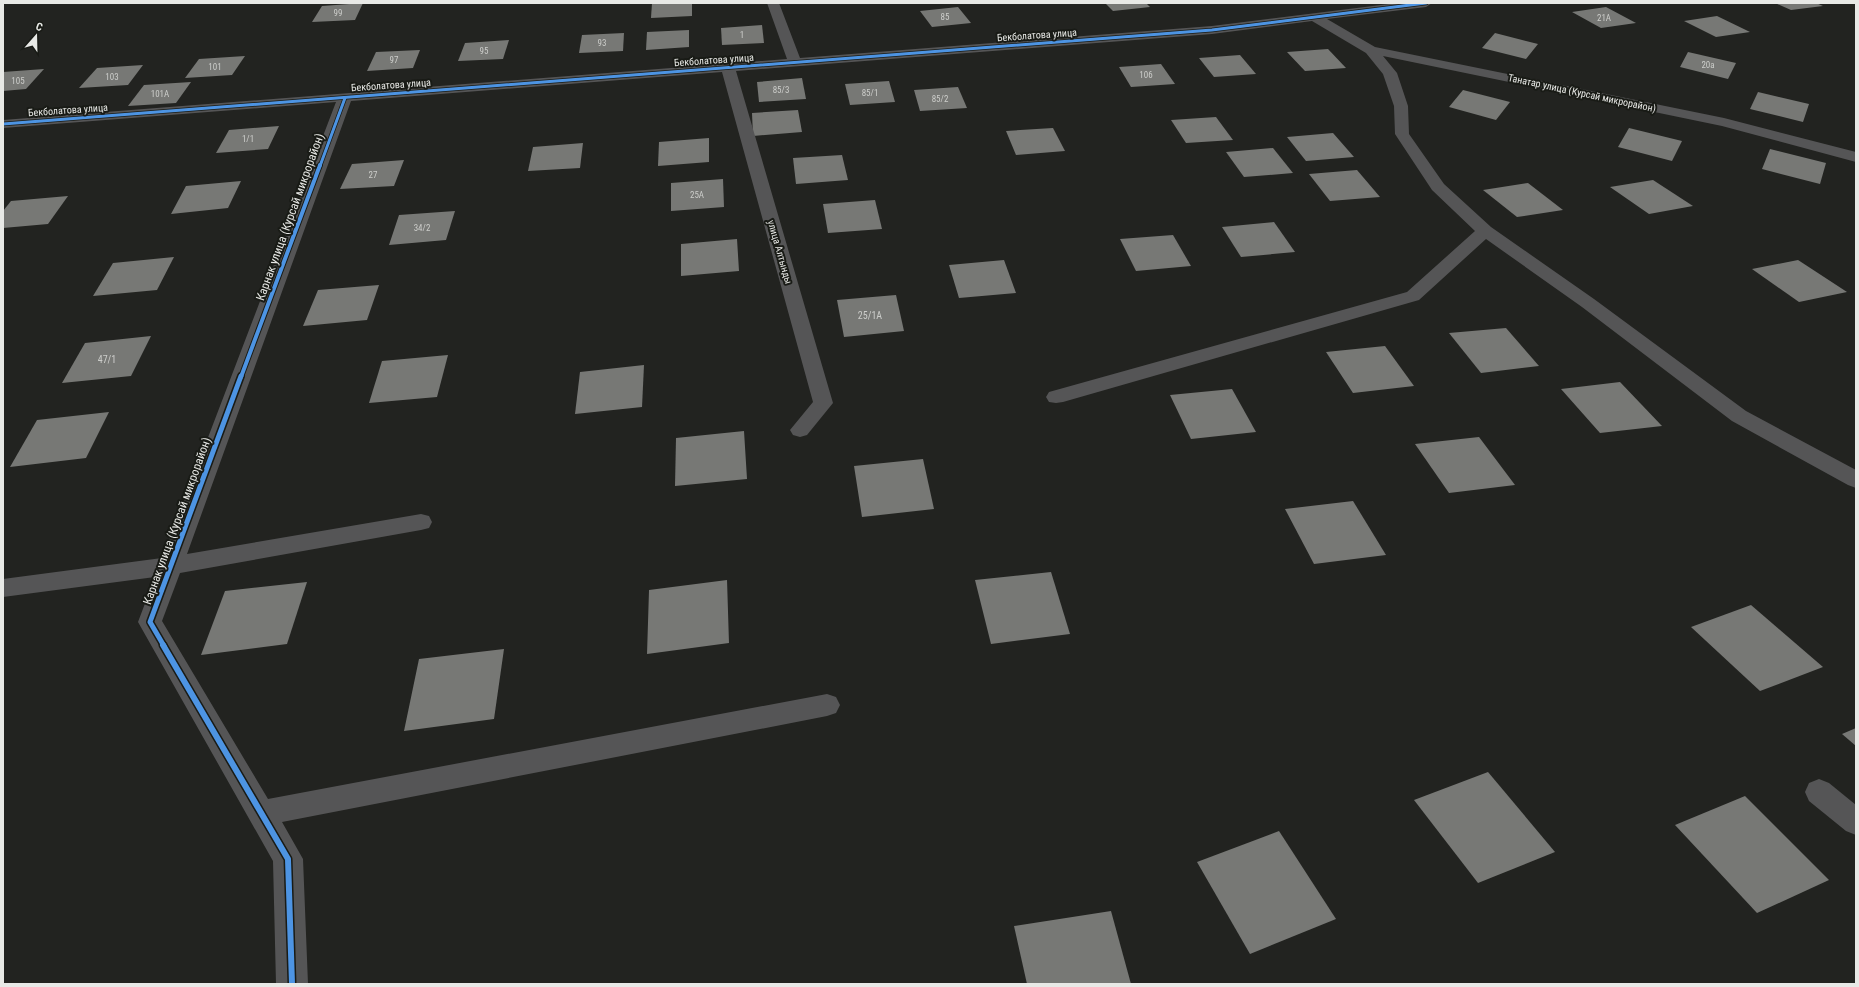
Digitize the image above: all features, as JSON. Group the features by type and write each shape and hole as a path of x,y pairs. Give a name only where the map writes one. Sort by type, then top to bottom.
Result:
{"street":[{"path":"773,3 794,62"},
{"path":"1348,3 1361,11"},
{"name":"Бекболатова улица","path":"3,124 1212,30 1426,3"},
{"name":"Танатар улица (Курсай микрорайон)","path":"1314,17 1371,50 1724,122 1856,157"},
{"path":"1371,50 1390,73 1402,106 1402,134 1438,187 1485,231 1588,303 1739,416 1856,480"},
{"name":"улица Алтынды","path":"728,68 822,403 800,430"},
{"name":"Карнак улица (Курсай микрорайон)","path":"292,984 288,859 150,622 345,98"},
{"path":"1056,397 1413,296 1485,231"},
{"name":"Карнак улица (Курсай микрорайон)","path":"3,588 170,566 421,522"},
{"path":"260,813 827,705"},
{"path":"1819,792 1856,822"}],"building":[{"path":"363,3 355,20 312,22 322,6"},
{"path":"652,3 692,3 692,16 651,18"},
{"path":"1105,3 1146,3 1150,7 1113,11"},
{"path":"1775,3 1816,3 1823,6 1791,10"},
{"path":"958,7 971,23 932,27 920,11"},
{"path":"1606,7 1636,23 1601,28 1572,12"},
{"path":"1717,16 1750,32 1716,37 1684,21"},
{"path":"762,25 764,43 722,45 721,28"},
{"path":"689,30 689,47 646,50 647,32"},
{"path":"624,33 623,51 579,53 582,35"},
{"path":"1495,33 1538,44 1526,59 1482,48"},
{"path":"509,40 503,59 458,61 465,43"},
{"path":"1328,49 1346,68 1305,71 1287,52"},
{"path":"420,50 413,68 367,71 376,52"},
{"path":"1688,52 1736,63 1728,79 1680,67"},
{"path":"1240,55 1256,74 1214,77 1199,58"},
{"path":"245,56 232,75 185,78 199,59"},
{"path":"1161,64 1175,84 1131,87 1119,67"},
{"path":"143,65 128,85 79,88 97,68"},
{"path":"44,69 26,89 3,91 3,72"},
{"path":"802,78 806,99 759,102 757,82"},
{"path":"889,81 895,102 850,105 845,84"},
{"path":"191,82 176,103 128,106 144,85"},
{"path":"958,87 967,108 920,111 914,90"},
{"path":"1463,90 1510,102 1496,120 1449,107"},
{"path":"1758,92 1809,104 1803,122 1750,109"},
{"path":"798,110 802,132 753,136 752,113"},
{"path":"1216,117 1233,140 1186,143 1171,120"},
{"path":"279,126 268,149 216,153 229,130"},
{"path":"1053,128 1065,151 1016,155 1006,131"},
{"path":"1629,128 1682,141 1672,161 1618,147"},
{"path":"1333,133 1354,157 1306,161 1287,137"},
{"path":"709,138 709,162 658,166 659,142"},
{"path":"583,143 580,168 528,171 533,147"},
{"path":"1273,148 1293,173 1244,177 1226,152"},
{"path":"1770,149 1826,163 1820,184 1762,169"},
{"path":"842,155 848,180 796,184 793,158"},
{"path":"404,160 394,186 340,189 352,164"},
{"path":"1357,170 1380,197 1330,201 1309,174"},
{"path":"723,179 724,207 671,211 671,183"},
{"path":"1653,180 1693,206 1649,214 1610,187"},
{"path":"241,181 228,208 171,214 186,186"},
{"path":"1528,183 1563,210 1517,217 1483,190"},
{"path":"68,196 48,224 3,228 3,211 11,201"},
{"path":"875,200 882,229 828,233 823,204"},
{"path":"455,211 446,240 389,245 399,215"},
{"path":"1274,222 1295,252 1241,257 1222,227"},
{"path":"1173,235 1191,266 1136,271 1120,239"},
{"path":"737,239 739,271 681,276 681,244"},
{"path":"174,257 157,290 93,296 113,263"},
{"path":"1004,260 1016,293 959,298 949,265"},
{"path":"1798,260 1847,292 1799,302 1752,269"},
{"path":"379,285 367,320 303,326 318,290"},
{"path":"896,295 904,331 844,337 837,300"},
{"path":"1506,328 1539,366 1481,373 1449,333"},
{"path":"151,336 131,376 62,383 85,343"},
{"path":"1385,346 1414,386 1353,393 1326,352"},
{"path":"448,355 437,397 369,403 382,361"},
{"path":"644,365 642,407 575,414 580,372"},
{"path":"1620,382 1662,426 1600,433 1561,389"},
{"path":"1232,389 1256,432 1191,439 1170,395"},
{"path":"109,412 86,458 10,467 37,420"},
{"path":"744,431 747,479 675,486 676,438"},
{"path":"1479,437 1515,485 1449,493 1415,444"},
{"path":"923,459 934,509 862,517 854,466"},
{"path":"1353,501 1386,555 1314,564 1285,509"},
{"path":"1051,572 1070,634 991,644 975,580"},
{"path":"727,580 729,643 647,654 649,590"},
{"path":"307,582 287,644 201,655 225,591"},
{"path":"1751,605 1823,667 1760,691 1691,627"},
{"path":"504,649 494,719 404,731 419,659"},
{"path":"1856,728 1856,746 1842,734"},
{"path":"1488,772 1555,852 1478,883 1414,800"},
{"path":"1745,796 1829,880 1757,913 1675,825"},
{"path":"1279,831 1336,919 1250,954 1197,862"},
{"path":"1111,911 1131,984 1027,984 1014,926"}],"cycle path":[{"path":"3,124 1212,30 1426,3"},
{"path":"292,984 288,859 150,622 345,98"}]}
